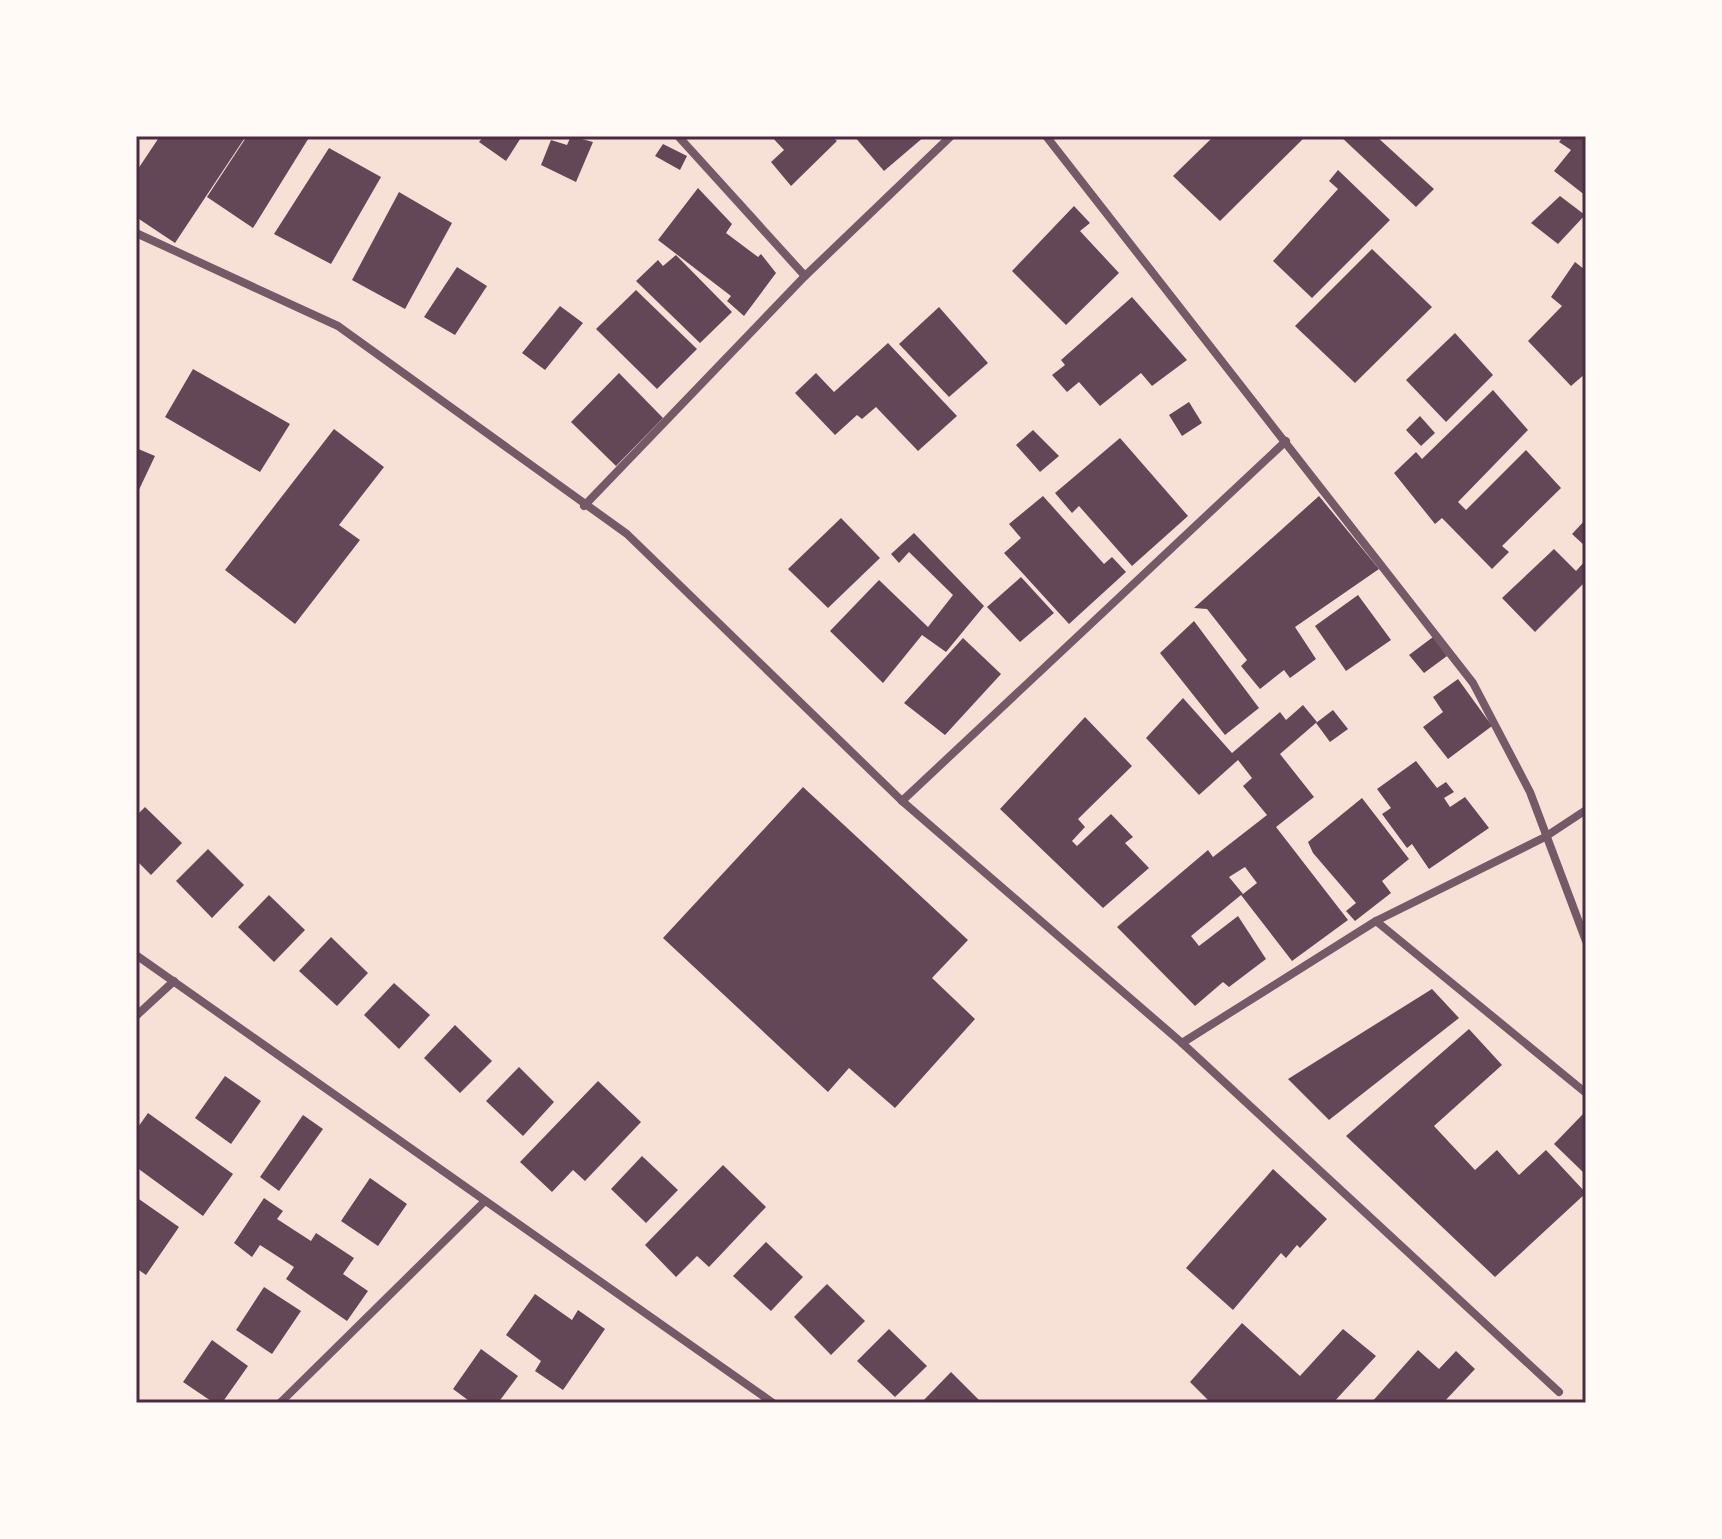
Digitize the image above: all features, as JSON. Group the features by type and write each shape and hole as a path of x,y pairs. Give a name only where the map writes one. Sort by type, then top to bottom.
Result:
{"street":[{"path":"678,136 805,276"},
{"path":"584,506 805,276 951,136"},
{"path":"1046,136 1473,683 1530,792 1586,941"},
{"path":"136,233 338,326 627,534 902,801 1182,1043 1559,1392"},
{"path":"902,801 1286,441"},
{"path":"1182,1043 1376,921 1545,837 1586,810"},
{"path":"1376,921 1586,1093"},
{"path":"136,955 773,1403"},
{"path":"136,1016 174,981"},
{"path":"280,1403 485,1201"}],"building":[{"path":"160,136 246,136 175,243 136,217 136,172"},
{"path":"247,136 310,136 253,228 207,197"},
{"path":"484,136 522,136 506,161 479,142"},
{"path":"571,136 593,142 576,182 541,165 551,140 567,145"},
{"path":"771,136 832,136 837,141 791,186 771,162 784,150"},
{"path":"854,136 925,136 884,171"},
{"path":"1214,136 1306,136 1220,221 1173,176"},
{"path":"1340,136 1376,136 1434,189 1416,207"},
{"path":"1564,136 1586,136 1586,196 1554,171 1571,150 1559,142"},
{"path":"663,144 687,156 680,170 655,156"},
{"path":"329,148 381,177 331,264 274,234"},
{"path":"1338,170 1390,220 1312,298 1273,261 1338,189 1329,181"},
{"path":"698,188 732,224 726,233 758,257 761,254 776,273 744,316 727,301 731,296 658,240"},
{"path":"399,192 452,223 405,309 352,280"},
{"path":"1560,196 1585,215 1558,244 1531,223"},
{"path":"1074,206 1090,223 1080,231 1119,273 1066,325 1012,271"},
{"path":"1372,249 1432,307 1355,383 1295,326"},
{"path":"676,255 732,312 700,343 636,281 658,260 663,266"},
{"path":"1575,262 1584,269 1586,266 1586,373 1571,386 1528,341 1562,306 1551,297"},
{"path":"457,267 487,286 455,335 424,317"},
{"path":"636,290 697,349 657,389 596,329"},
{"path":"1132,297 1187,360 1152,386 1141,373 1100,406 1079,382 1067,392 1052,375 1065,365 1061,360"},
{"path":"560,306 583,323 545,370 522,353"},
{"path":"939,307 988,363 949,397 899,344"},
{"path":"1455,333 1493,375 1446,422 1406,380"},
{"path":"888,343 957,416 918,451 876,407 862,419 857,415 835,435 795,393 816,373 834,392"},
{"path":"193,369 290,424 260,472 165,417"},
{"path":"619,373 663,418 616,466 571,422"},
{"path":"1493,390 1528,430 1458,502 1466,510 1526,450 1561,488 1502,546 1509,552 1492,569 1442,518 1435,524 1394,473 1416,452 1422,459"},
{"path":"1189,402 1202,423 1182,436 1169,415"},
{"path":"1420,416 1435,433 1421,446 1406,430"},
{"path":"334,429 384,467 339,525 360,540 295,624 225,570"},
{"path":"1033,430 1059,456 1040,472 1016,445"},
{"path":"1120,438 1188,516 1132,566 1079,506 1072,513 1055,493"},
{"path":"136,448 155,456 136,496"},
{"path":"1043,496 1104,564 1112,557 1126,572 1069,624 1004,553 1021,538 1009,524"},
{"path":"1319,496 1379,569 1295,627 1316,659 1290,678 1284,670 1260,689 1241,666 1247,660 1207,609 1194,608"},
{"path":"841,518 880,558 828,608 788,569"},
{"path":"1586,519 1586,547 1572,534"},
{"path":"914,533 984,606 946,652 922,635 883,683 830,631 879,580 928,627 953,595 909,552 899,563 891,554"},
{"path":"1554,549 1576,571 1586,560 1586,581 1535,632 1502,598"},
{"path":"1021,577 1054,613 1020,642 987,607"},
{"path":"1358,595 1391,640 1346,671 1315,626"},
{"path":"1194,621 1259,708 1225,735 1160,653"},
{"path":"1433,637 1447,656 1424,673 1409,655"},
{"path":"963,638 1001,674 945,735 904,703"},
{"path":"1458,679 1492,726 1448,759 1423,727 1443,712 1433,697"},
{"path":"1183,698 1232,753 1280,712 1286,720 1303,705 1317,722 1280,754 1314,797 1276,827 1348,920 1292,961 1241,895 1191,936 1199,946 1238,916 1266,959 1229,987 1223,982 1195,1006 1117,927 1208,850 1213,857 1267,815 1243,786 1252,778 1238,760 1199,795 1146,738","holes":["1245,867 1257,883 1243,894 1229,877"]},
{"path":"1333,710 1348,729 1330,742 1316,723"},
{"path":"1085,717 1132,766 1078,819 1085,827 1072,841 1077,846 1111,814 1133,837 1125,843 1149,868 1103,908 1000,809"},
{"path":"1416,761 1437,788 1446,782 1454,792 1444,798 1450,807 1465,797 1489,828 1429,869 1412,844 1407,848 1382,814 1391,808 1377,789"},
{"path":"803,787 968,940 932,978 975,1019 895,1108 849,1068 828,1092 663,938"},
{"path":"1362,798 1409,859 1382,881 1391,893 1355,921 1346,911 1356,903 1313,853 1308,842"},
{"path":"145,807 182,843 151,875 136,860 136,816"},
{"path":"208,849 244,885 212,918 176,881"},
{"path":"269,895 305,930 274,962 238,927"},
{"path":"331,937 368,973 337,1006 299,971"},
{"path":"394,983 430,1015 399,1049 364,1015"},
{"path":"1432,989 1459,1018 1329,1120 1288,1079"},
{"path":"455,1025 492,1061 460,1093 424,1058"},
{"path":"1469,1029 1502,1065 1434,1126 1475,1170 1497,1150 1519,1175 1546,1150 1586,1193 1495,1277 1346,1136"},
{"path":"519,1067 554,1102 523,1136 486,1101"},
{"path":"225,1076 261,1101 231,1144 195,1118"},
{"path":"598,1081 641,1122 585,1181 573,1170 552,1192 520,1162"},
{"path":"148,1113 233,1174 203,1216 136,1167 136,1130"},
{"path":"1583,1114 1586,1117 1586,1175 1554,1144"},
{"path":"303,1115 323,1129 279,1191 260,1177"},
{"path":"642,1156 678,1190 646,1223 611,1189"},
{"path":"723,1165 766,1207 709,1267 697,1256 676,1277 645,1245"},
{"path":"1273,1169 1327,1219 1300,1248 1297,1245 1286,1258 1281,1253 1233,1310 1186,1268"},
{"path":"370,1178 407,1204 378,1246 341,1221"},
{"path":"136,1197 179,1227 146,1275 136,1268"},
{"path":"264,1198 283,1211 277,1219 311,1241 316,1233 354,1258 343,1274 368,1291 347,1321 286,1279 294,1267 260,1245 252,1257 234,1243"},
{"path":"766,1242 803,1277 771,1311 733,1276"},
{"path":"827,1284 865,1321 831,1355 794,1317"},
{"path":"264,1287 301,1311 272,1354 236,1330"},
{"path":"535,1294 572,1320 578,1310 605,1329 563,1390 535,1371 541,1361 506,1335"},
{"path":"1242,1323 1300,1376 1343,1329 1376,1356 1333,1403 1211,1403 1190,1382"},
{"path":"889,1329 927,1366 895,1397 857,1361"},
{"path":"212,1340 248,1366 222,1403 214,1403 183,1382"},
{"path":"481,1349 518,1376 498,1403 472,1403 453,1389"},
{"path":"1418,1350 1439,1369 1456,1351 1475,1369 1443,1403 1371,1403"},
{"path":"951,1372 982,1403 921,1403"}]}
